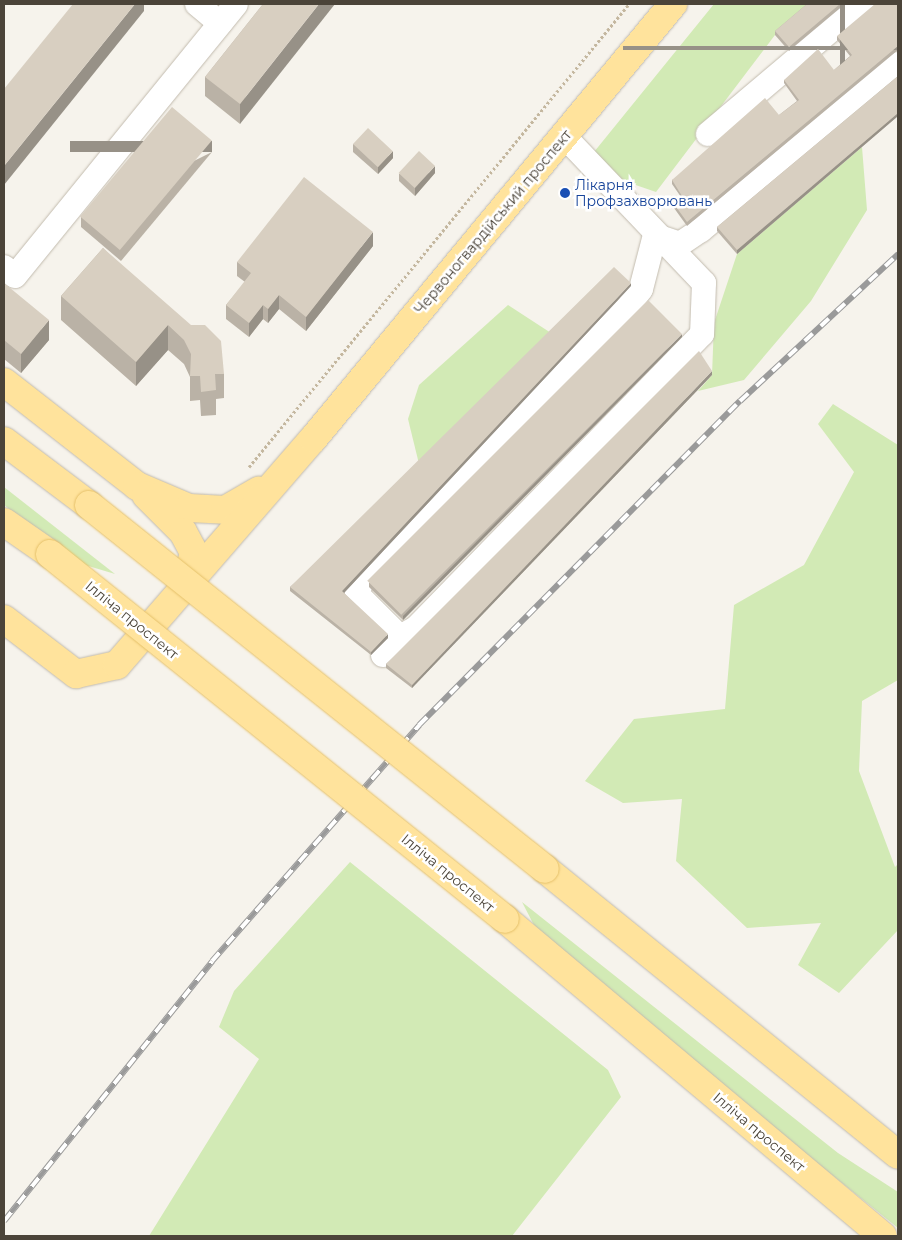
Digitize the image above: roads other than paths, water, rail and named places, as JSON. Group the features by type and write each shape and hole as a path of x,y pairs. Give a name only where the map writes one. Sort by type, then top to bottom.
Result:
{"main road":[{"name":"Червоногвардійський проспект","path":"312,439 674,4"},
{"path":"4,382 137,486 183,532 194,553 184,587"},
{"path":"137,486 190,508 225,510 253,495 312,439"},
{"path":"4,619 76,674 117,665 312,439"},
{"path":"4,441 89,505 545,869 898,1155"},
{"name":"Ілліча проспект","path":"4,522 50,554 505,919 883,1236"}],"lane":[{"path":"197,4 220,23"},
{"path":"4,267 15,276 236,4"},
{"path":"708,134 862,4"},
{"path":"655,235 680,244 701,230 898,64"},
{"path":"383,655 400,637 416,628 702,334 704,282 678,253 655,235 564,136"},
{"path":"400,637 357,594 362,581 625,311 641,289 655,235"},
{"path":"4,434 89,505"}],"railway":[{"path":"4,1221 212,961 419,725 740,401 898,254"}],"place":[{"name":"Лікарня Профзахворювань","path":"565,193"}]}
